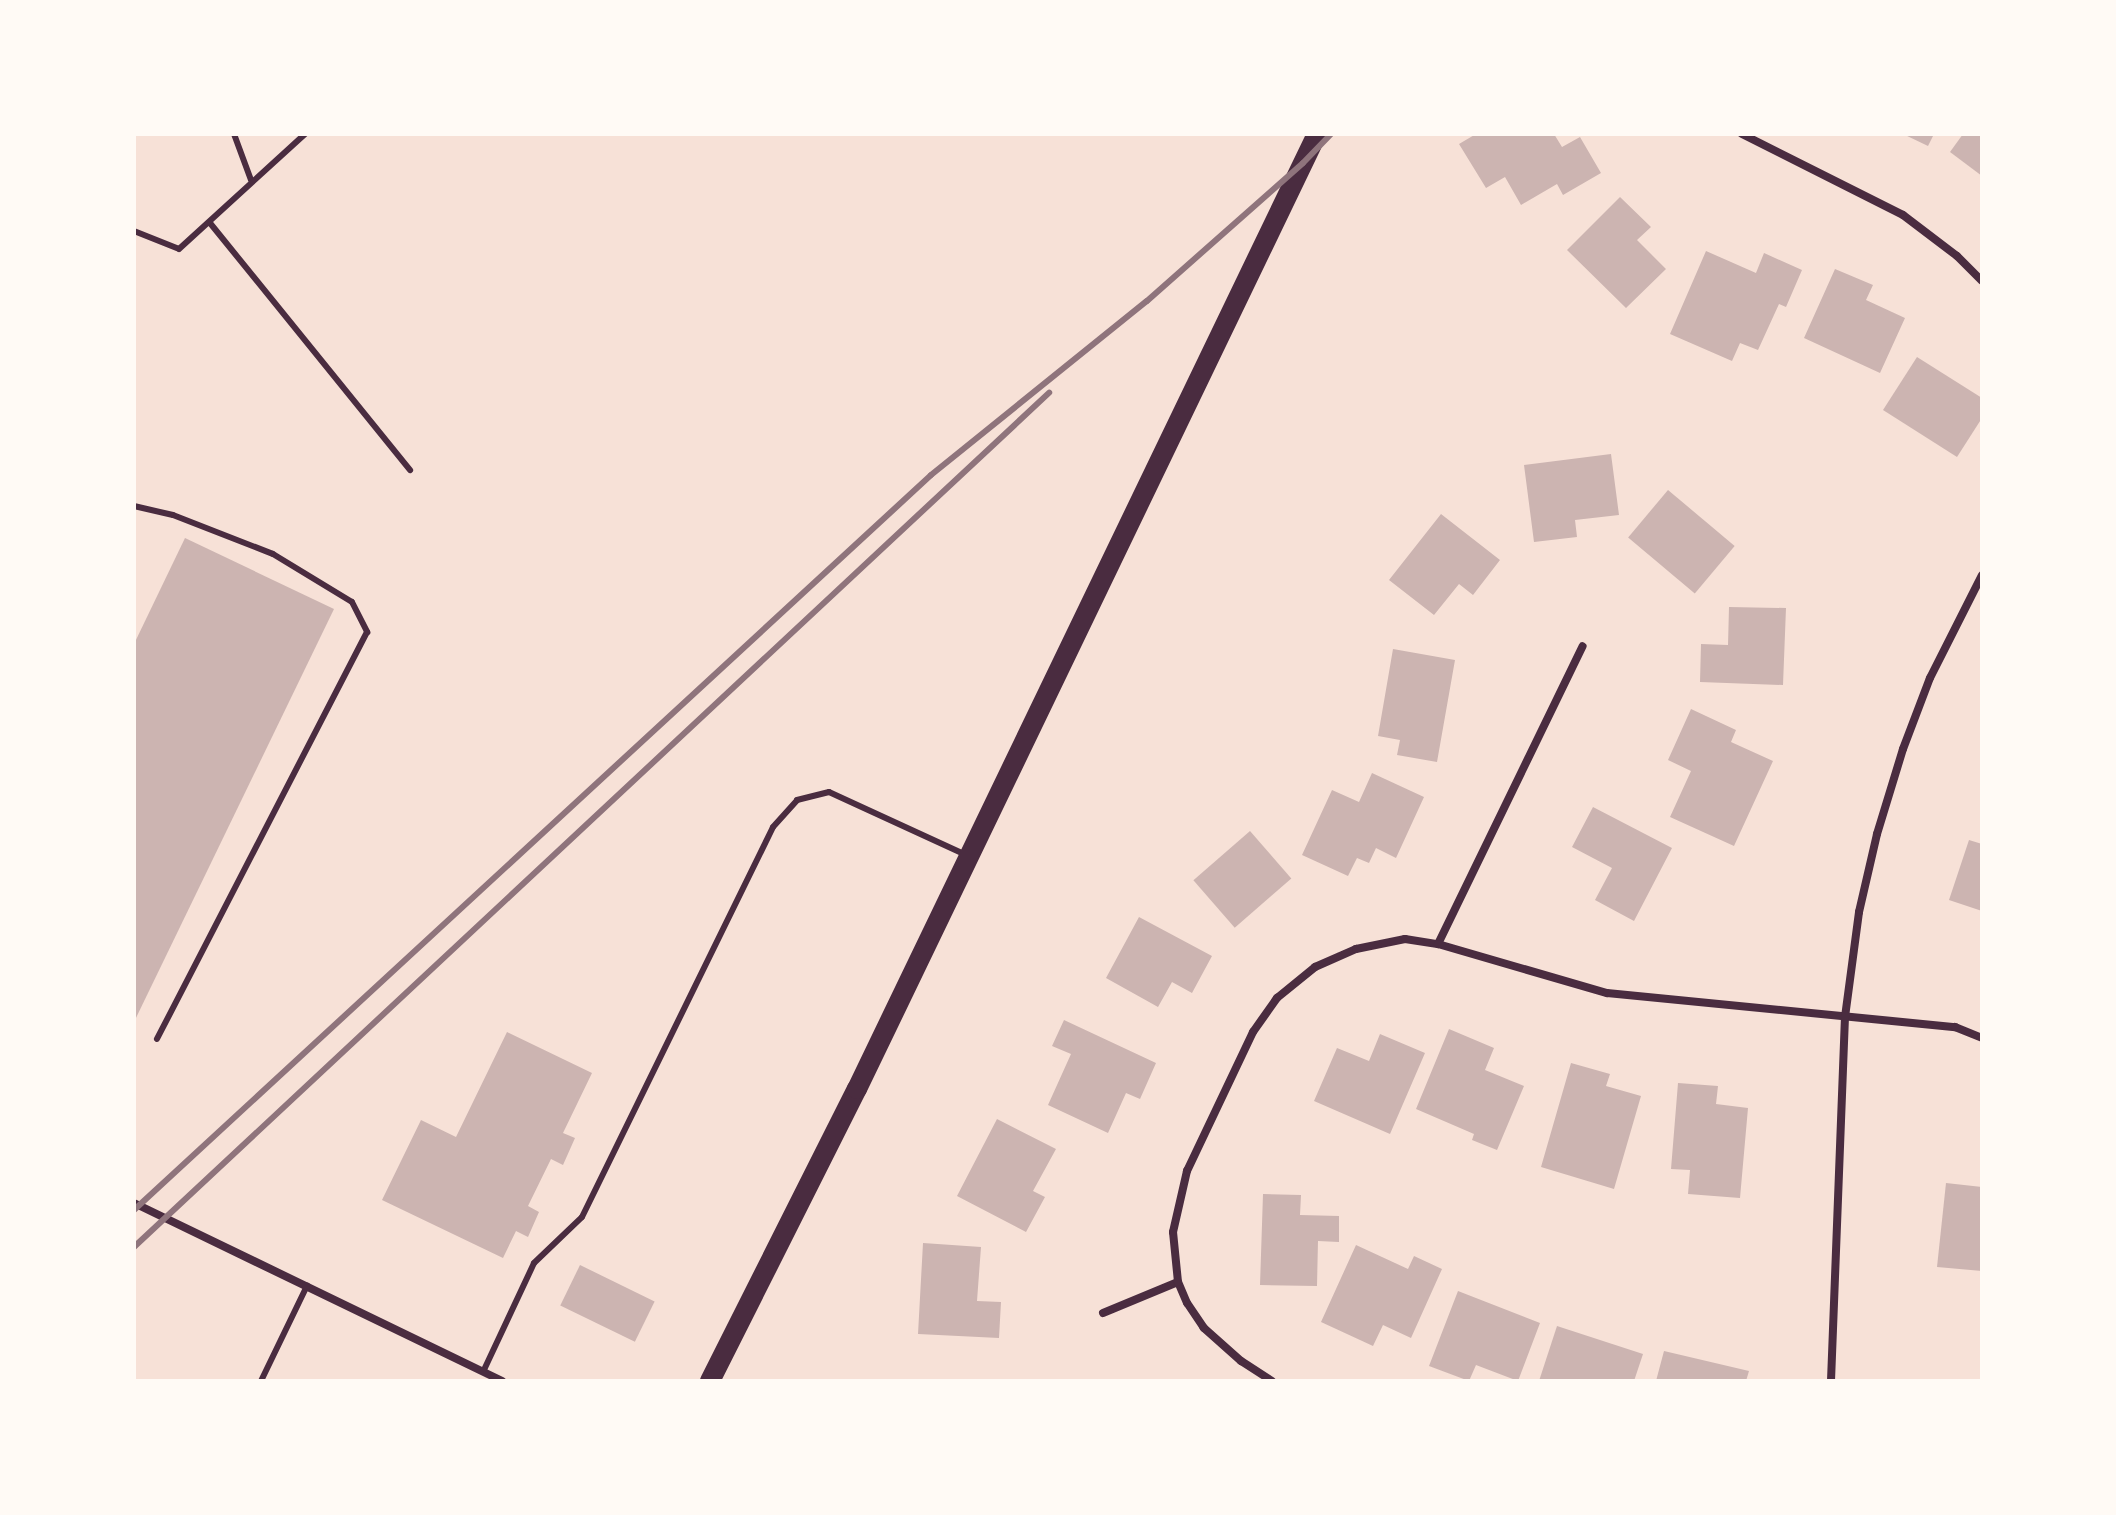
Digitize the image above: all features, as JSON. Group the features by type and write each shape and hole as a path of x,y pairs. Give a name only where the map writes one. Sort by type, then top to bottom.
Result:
{"main road":[{"path":"710,1381 969,856 1317,134"}],"street":[{"path":"1742,134 1903,215 1957,256 1982,281"},
{"path":"1831,1381 1845,1017 1859,912 1877,834 1903,749 1930,678 1982,575"},
{"path":"1438,944 1583,646"},
{"path":"1272,1381 1241,1361 1204,1328 1187,1303 1178,1282 1173,1232 1187,1171 1253,1032 1277,998 1315,967 1356,949 1405,939 1438,944 1607,993 1955,1027 1982,1038"},
{"path":"134,1203 502,1381"},
{"path":"1103,1313 1178,1282"}],"lane":[{"path":"234,134 251,180"},
{"path":"134,231 179,249 210,223 251,180 305,134"},
{"path":"210,223 410,470"},
{"path":"134,506 173,515 273,554 352,602 367,632 157,1039"},
{"path":"483,1372 534,1263 582,1217 773,827 797,800 829,792 969,856"},
{"path":"261,1381 307,1286"}],"building":[{"path":"1476,134 1554,134 1562,147 1580,137 1601,173 1563,195 1557,184 1521,205 1505,177 1486,188 1459,144"},
{"path":"1903,134 1934,134 1928,146"},
{"path":"1963,134 1982,134 1982,176 1950,152"},
{"path":"1620,197 1651,227 1637,240 1666,269 1626,308 1567,250"},
{"path":"1706,251 1756,273 1764,253 1802,270 1786,307 1779,304 1758,350 1740,343 1732,361 1670,334"},
{"path":"1835,269 1873,285 1866,300 1905,318 1880,373 1804,338"},
{"path":"1917,357 1982,398 1982,418 1957,457 1883,410"},
{"path":"1611,454 1619,515 1575,520 1577,537 1534,542 1524,465"},
{"path":"1668,490 1735,546 1695,593 1628,537"},
{"path":"1441,514 1500,560 1473,595 1459,584 1434,615 1389,580"},
{"path":"185,538 334,609 134,1022 134,644"},
{"path":"1729,607 1786,608 1783,685 1700,682 1701,644 1728,645"},
{"path":"1393,649 1455,660 1437,762 1397,755 1400,740 1378,736"},
{"path":"1691,709 1736,730 1731,742 1773,761 1734,846 1670,817 1691,771 1668,760"},
{"path":"1372,773 1424,797 1396,858 1376,848 1369,863 1357,858 1348,876 1302,855 1332,790 1359,802"},
{"path":"1593,807 1672,848 1634,921 1595,900 1612,868 1572,847"},
{"path":"1250,831 1291,879 1235,928 1193,880"},
{"path":"1969,840 1982,844 1982,911 1949,900"},
{"path":"1139,917 1212,956 1192,993 1172,982 1158,1007 1106,978"},
{"path":"1064,1020 1156,1063 1140,1099 1126,1093 1108,1133 1048,1105 1071,1054 1052,1046"},
{"path":"1449,1029 1494,1048 1485,1070 1524,1086 1497,1150 1472,1140 1474,1134 1416,1109"},
{"path":"507,1032 592,1073 563,1133 575,1138 563,1165 551,1159 528,1206 539,1212 528,1237 516,1231 503,1258 382,1200 421,1120 456,1137"},
{"path":"1380,1034 1425,1053 1390,1134 1314,1101 1337,1048 1369,1061"},
{"path":"1571,1063 1610,1074 1606,1086 1641,1096 1614,1189 1541,1167"},
{"path":"1678,1083 1718,1086 1716,1104 1748,1108 1740,1198 1688,1194 1690,1170 1671,1169"},
{"path":"997,1119 1056,1149 1033,1191 1045,1197 1026,1232 957,1196"},
{"path":"1946,1183 1982,1187 1982,1271 1937,1267"},
{"path":"1263,1194 1301,1195 1300,1215 1339,1216 1339,1242 1318,1241 1317,1286 1260,1285"},
{"path":"923,1243 981,1247 977,1301 1001,1302 999,1338 918,1334"},
{"path":"1356,1245 1408,1269 1414,1256 1442,1269 1411,1338 1383,1325 1373,1346 1321,1322"},
{"path":"580,1265 655,1301 635,1342 560,1305"},
{"path":"1458,1291 1540,1323 1518,1381 1476,1365 1469,1381 1429,1366"},
{"path":"1557,1326 1643,1354 1634,1381 1539,1381"},
{"path":"1664,1351 1749,1371 1746,1381 1656,1381"}],"railway":[{"path":"134,1210 931,475 1147,301 1303,163 1331,134"},
{"path":"134,1247 1049,393"}]}
